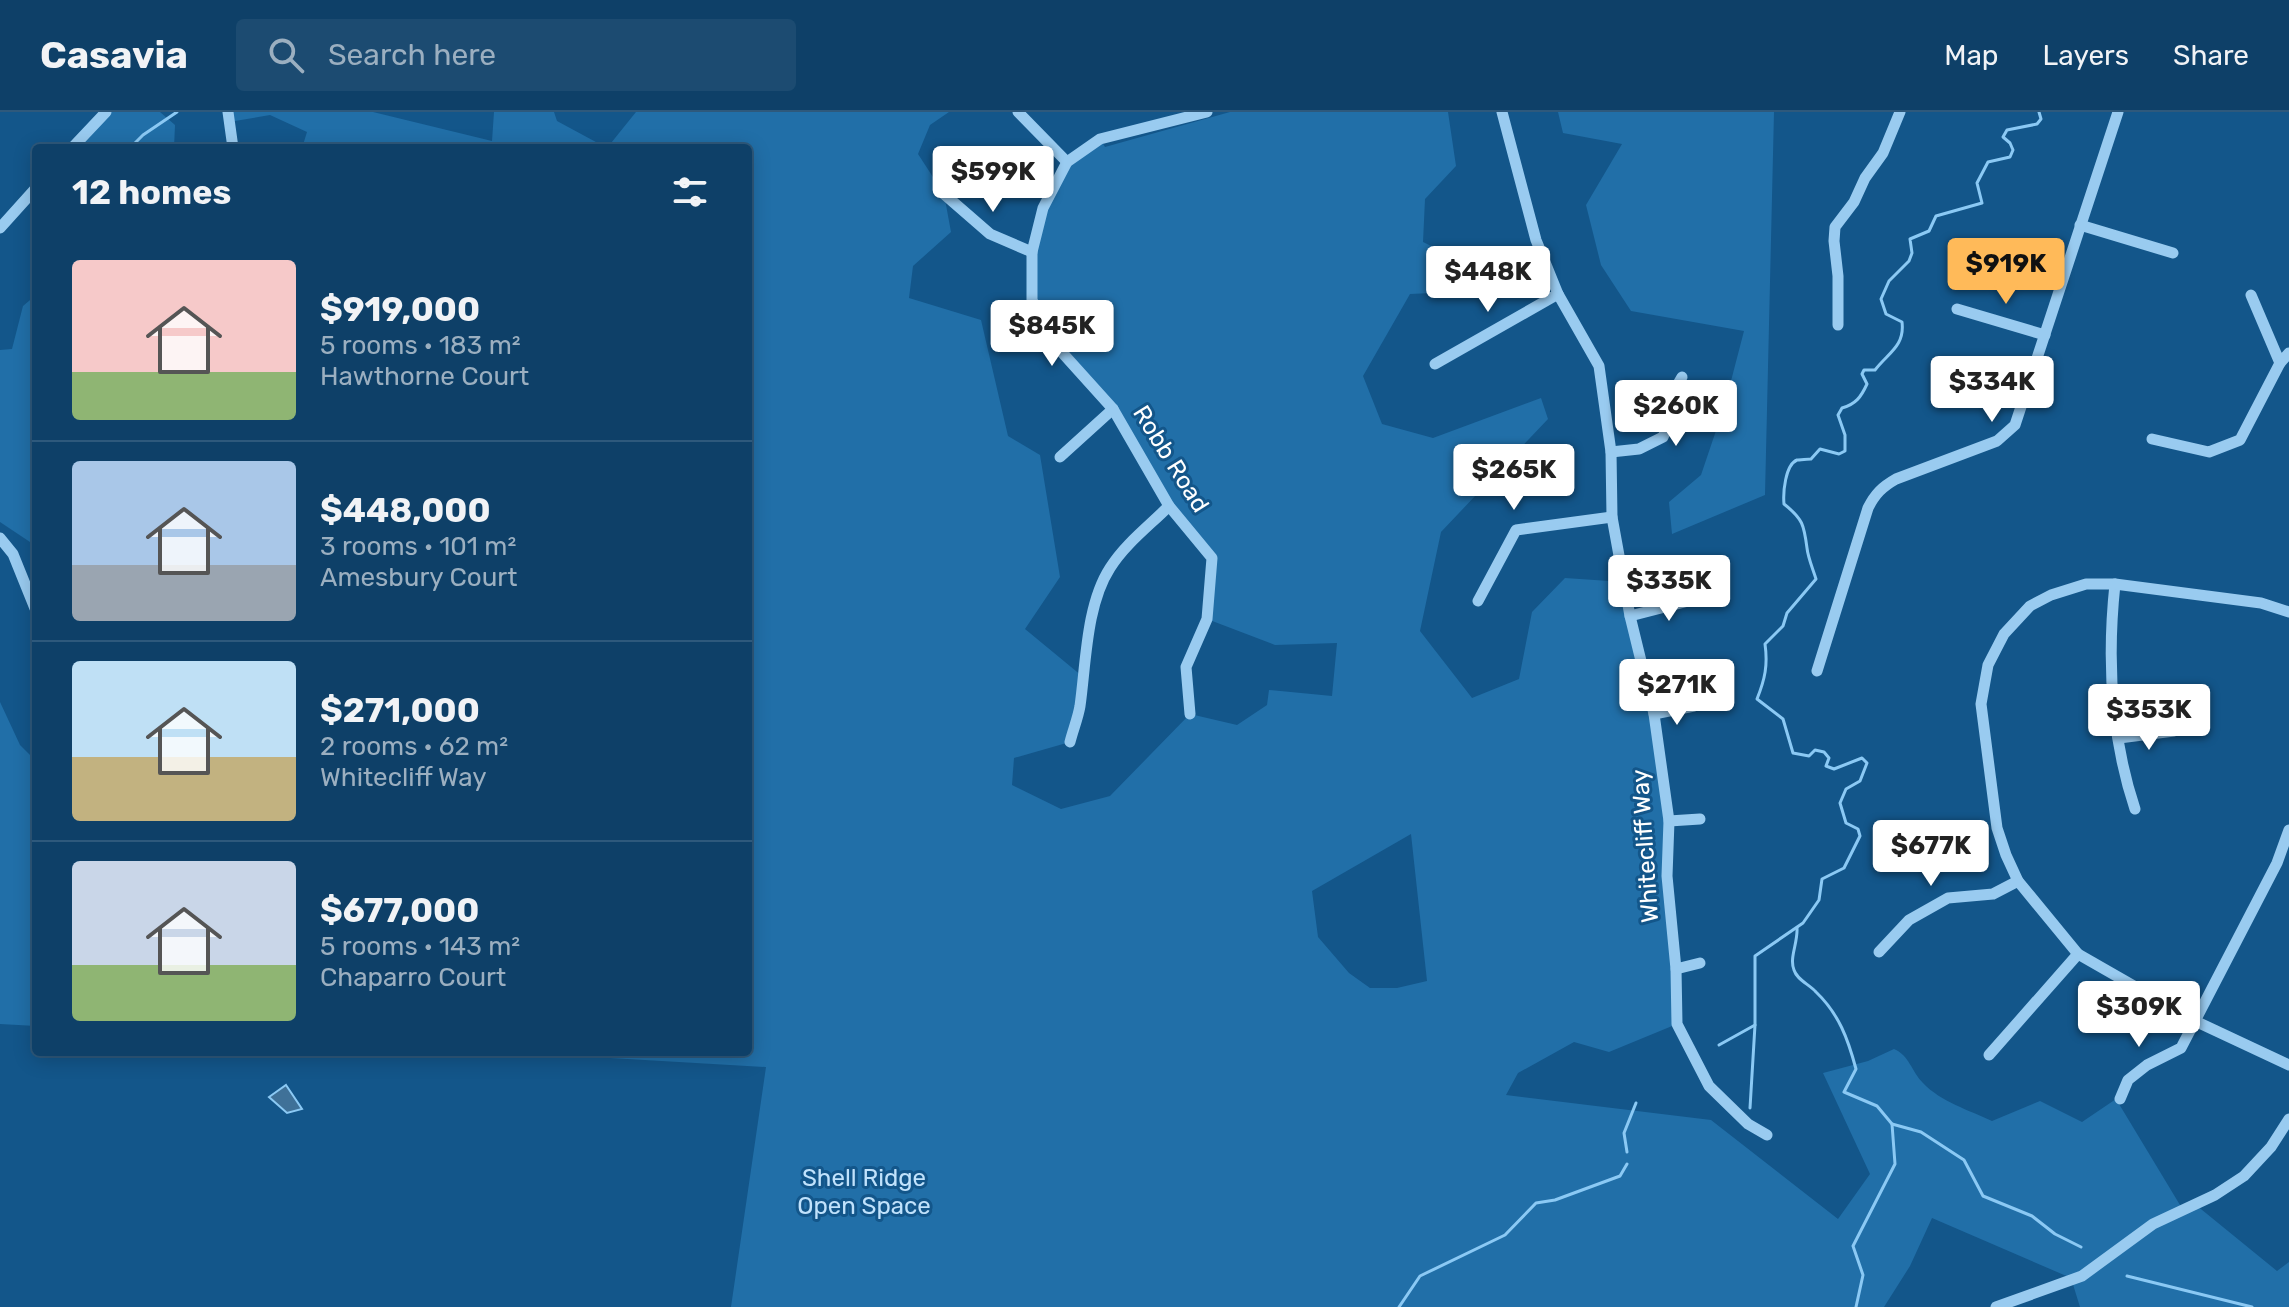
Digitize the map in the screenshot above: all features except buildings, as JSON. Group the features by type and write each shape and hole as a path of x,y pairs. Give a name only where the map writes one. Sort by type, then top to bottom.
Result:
{"street":[{"path":"76,144 106,112"},
{"path":"228,112 232,144"},
{"path":"1018,112 1067,162"},
{"name":"Robb Road","path":"1190,714 1186,667 1207,619 1212,558 1169,506 1113,409 1049,338 1032,300 1032,252 1043,208 1067,162 1100,139 1170,116 1207,112"},
{"name":"Whitecliff Way","path":"1502,112 1536,240 1558,294 1599,366 1611,452 1612,517 1630,616 1654,714 1669,821 1667,876 1676,969 1677,1024 1709,1086 1748,1124 1767,1135"},
{"path":"1838,325 1835,227 1883,153 1900,112"},
{"path":"1817,671 1863,521 1875,495 1896,479 1997,441 2007,435 2020,416 2118,112"},
{"path":"0,228 32,192"},
{"path":"944,194 990,234 1032,252"},
{"path":"2080,225 2173,253"},
{"path":"1435,364 1558,294"},
{"path":"2251,295 2280,363"},
{"path":"1957,309 2045,335"},
{"path":"2152,439 2209,452 2240,440 2280,363 2289,353"},
{"path":"1611,452 1639,449 1663,437 1671,418 1671,396 1682,377"},
{"path":"1060,457 1113,409"},
{"path":"1070,742 1080,708 1086,647 1108,571 1124,549 1169,506"},
{"path":"1478,601 1516,530 1612,517"},
{"path":"0,538 15,559 32,601"},
{"path":"2289,612 2261,603 2115,584 2086,584 2051,595 2030,606 2004,634 1988,665 1981,704 1997,828 2006,855 2018,881 2078,954 2195,1021 2289,1065"},
{"path":"2115,584 2109,638 2111,680 2127,785 2135,809"},
{"path":"1630,616 1700,598"},
{"path":"1654,714 1694,706"},
{"path":"2119,738 2174,731"},
{"path":"1669,821 1700,819"},
{"path":"2120,1099 2128,1080 2137,1072 2181,1048 2277,863 2289,830"},
{"path":"1879,952 1909,920 1948,898 1993,894 2018,881"},
{"path":"1989,1055 2078,954"},
{"path":"1676,969 1700,963"},
{"path":"1996,1307 2082,1276 2153,1224 2215,1195 2244,1176 2271,1147 2289,1119"}],"green space":[{"path":"106,112 160,112 175,125 174,144 76,144"},
{"path":"228,112 373,112 492,141 494,112 554,112 557,121 600,144 303,144 307,132 270,115 229,122"},
{"name":"Shell Ridge Open Space","path":"636,112 949,112 930,125 918,154 944,194 951,232 913,266 909,298 981,320 1008,436 1040,455 1060,577 1025,629 1082,676 1070,742 1014,758 1012,785 1061,809 1110,796 1190,714 1237,725 1267,705 1269,690 1332,696 1337,643 1275,645 1207,619 1212,558 1169,506 1113,409 1049,338 1032,300 1032,252 1043,208 1067,162 1100,139 1105,147 1230,112 1448,112 1456,166 1425,199 1423,242 1468,264 1454,292 1410,294 1363,376 1382,424 1433,438 1541,398 1548,419 1441,532 1420,631 1472,698 1519,679 1532,612 1565,578 1624,582 1669,821 1677,1024 1609,1052 1574,1042 1518,1073 1506,1095 1711,1120 1838,1219 1870,1174 1823,1073 1868,1061 1894,1049 1903,1055 1930,1090 1992,1121 2040,1101 2082,1122 2116,1099 2183,1210 2196,1205 2277,1271 2289,1262 2289,1307 2080,1307 2071,1278 1932,1218 1910,1266 1884,1307 731,1307 766,1067 576,1056 752,1056 752,144 610,144","holes":["1411,834 1427,981 1397,988 1370,988 1349,973 1318,937 1312,891"]},
{"path":"1558,112 1774,112 1765,495 1672,534 1669,502 1701,475 1725,404 1744,331 1631,311 1601,265 1586,205 1622,144 1563,133"},
{"path":"32,298 32,543 0,522 0,350 12,349 23,306"},
{"path":"0,702 20,745 32,757 32,1026 0,1024"}],"shaded area":[{"path":"286,1085 302,1109 287,1113 269,1097"}],"waterway":[{"path":"134,144 177,112"},
{"path":"1750,1108 1755,956 1803,923 1819,900 1822,879 1844,868 1860,836 1858,829 1846,823 1840,803 1846,789 1860,781 1867,763 1862,758 1834,769 1826,766 1829,758 1824,752 1815,750 1809,756 1793,753 1783,719 1757,699 1765,672 1765,644 1783,626 1787,613 1816,579 1802,523 1784,504 1787,473 1797,460 1811,459 1820,449 1839,454 1845,451 1845,435 1838,415 1842,408 1863,393 1867,384 1862,374 1864,370 1875,370 1901,337 1902,322 1886,314 1881,299 1889,281 1909,261 1912,253 1910,239 1929,231 1936,216 1982,203 1977,183 1988,162 2010,157 2013,150 2003,137 2007,130 2037,124 2041,119 2039,112"},
{"path":"1797,928 1792,960 1794,970 1831,1009 1853,1058 1856,1069 1844,1092 1877,1106 1892,1124 1921,1132 1964,1160 1983,1196 2032,1216 2055,1234 2081,1247"},
{"path":"1719,1045 1755,1025"},
{"path":"1627,1152 1624,1133 1636,1103"},
{"path":"1856,1307 1863,1275 1853,1246 1895,1164 1892,1124"},
{"path":"1399,1307 1420,1276 1505,1235 1536,1203 1555,1200 1620,1176 1627,1164"},
{"path":"2127,1276 2252,1307"}]}
